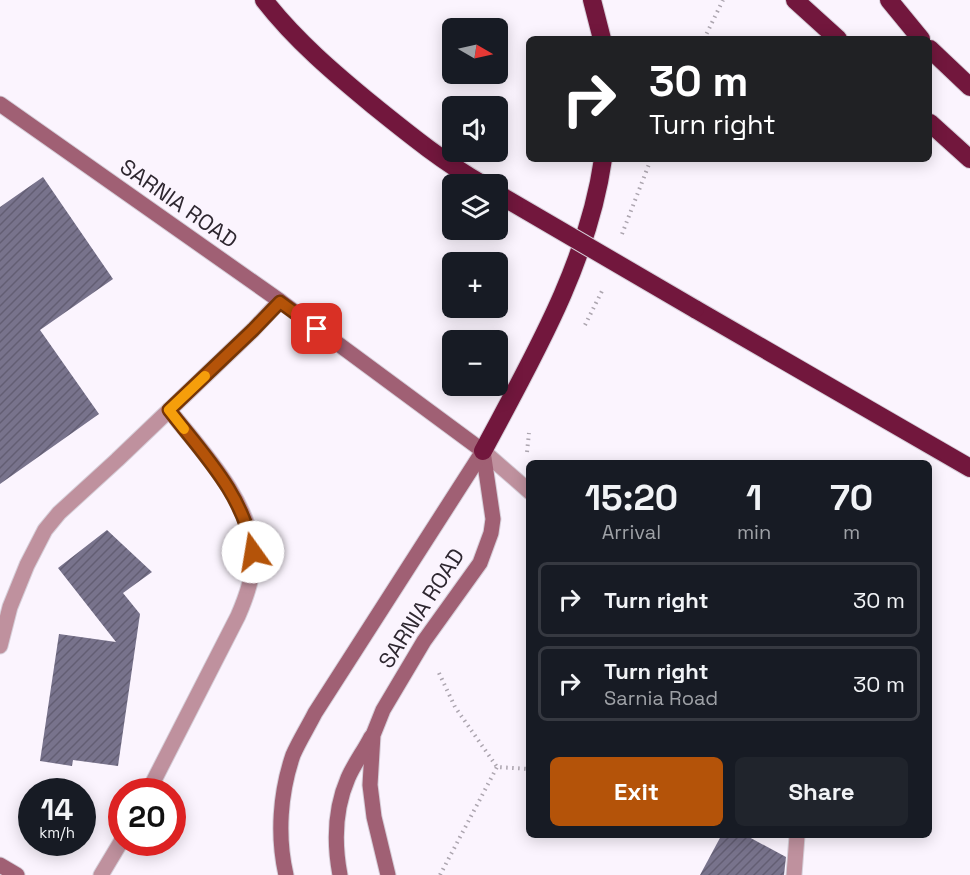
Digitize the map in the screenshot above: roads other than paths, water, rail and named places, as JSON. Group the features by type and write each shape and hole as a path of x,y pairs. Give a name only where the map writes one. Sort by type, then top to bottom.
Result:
{"highway":[{"path":"264,0 332,72 421,145 464,174"},
{"path":"592,0 601,36"},
{"path":"795,0 835,36"},
{"path":"889,0 919,36"},
{"path":"932,52 970,87"},
{"path":"932,125 970,159"},
{"path":"483,452 535,353 582,248 595,204 602,162"},
{"path":"508,200 970,468"}],"main road":[{"name":"SARNIA ROAD","path":"0,104 280,302 483,452 493,508 491,533 480,563 424,641 383,710 373,735 370,785 374,817 388,875"},
{"path":"286,875 280,830 283,793 294,754 315,713 483,452"},
{"path":"340,875 336,851 337,817 348,779 373,735"},
{"path":"0,865 17,875"}],"lane":[{"path":"0,646 10,608 27,565 45,530 59,513 280,302"},
{"path":"155,778 238,616 248,592 253,552 250,533 236,501 222,478 169,410"},
{"path":"483,452 526,489"},
{"path":"794,875 797,838"},
{"path":"101,875 112,856"}]}
